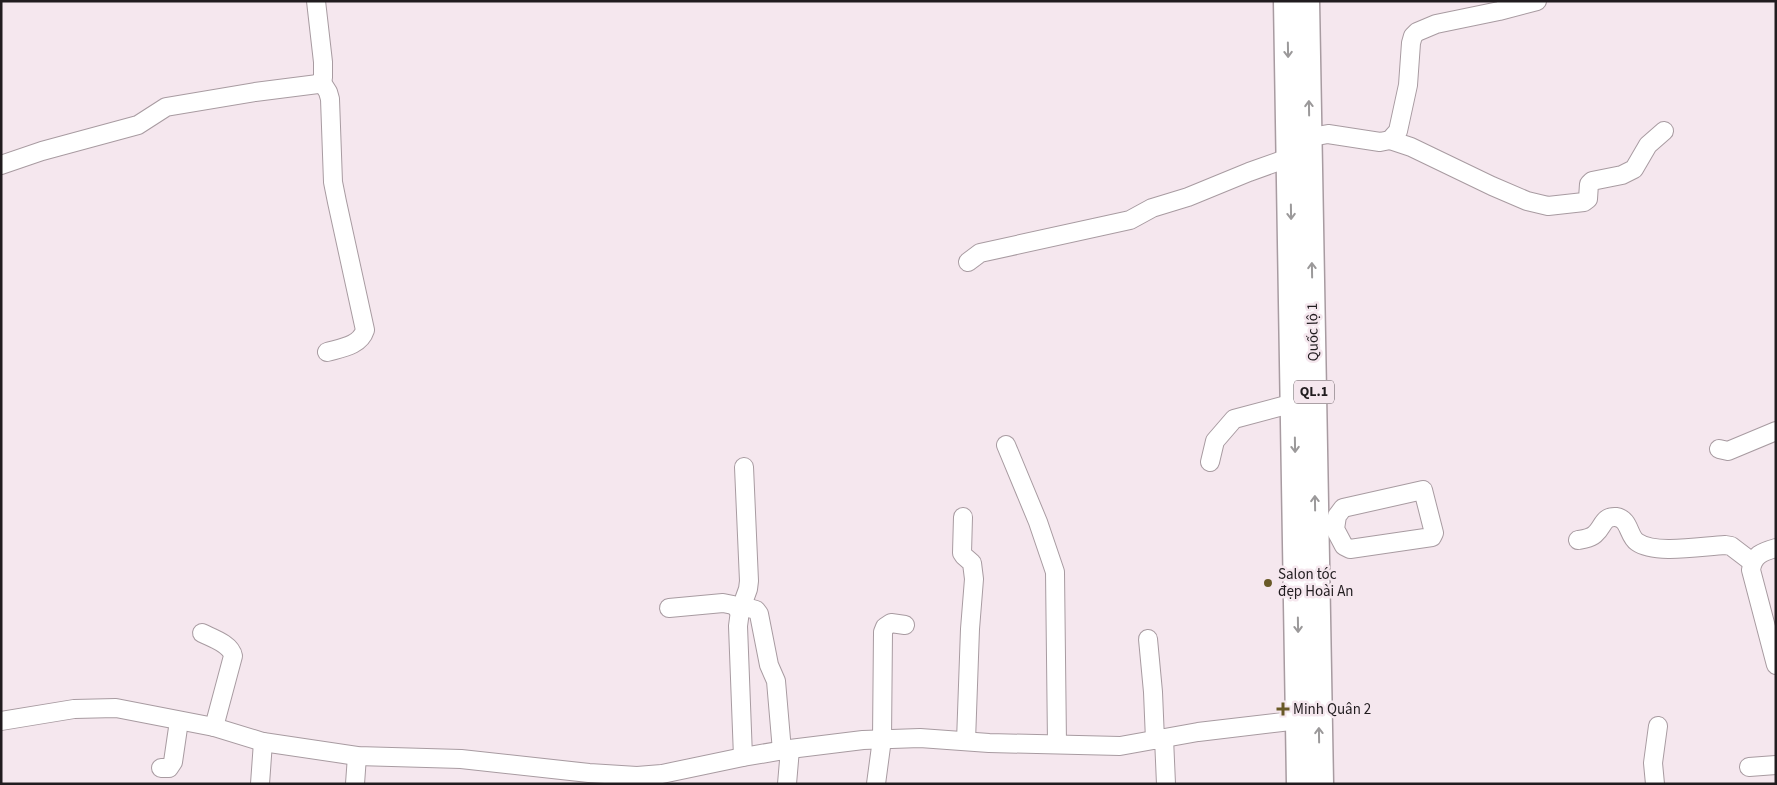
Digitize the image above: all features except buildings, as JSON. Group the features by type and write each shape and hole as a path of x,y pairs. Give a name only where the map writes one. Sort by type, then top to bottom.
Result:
{"highway":[{"name":"Quốc lộ 1","path":"1287,1 1300,784"},
{"name":"Quốc lộ 1","path":"1306,1 1325,530 1320,784"}],"street":[{"path":"1,165 42,150 138,125 166,107 318,84 323,78 323,62 316,1"},
{"path":"1390,140 1398,131 1408,85 1411,43 1413,36 1417,32 1436,24 1537,1"},
{"path":"321,81 330,99 333,182 336,202 365,330 351,345 327,352"},
{"path":"1310,139 1328,134 1380,142 1390,140 1411,147 1527,201 1548,206 1584,202 1588,199 1589,184 1592,181 1622,175 1634,169 1648,145 1664,131"},
{"path":"968,262 980,253 1130,220 1152,208 1188,197 1290,157"},
{"path":"1210,462 1216,441 1234,420 1294,403"},
{"path":"1718,449 1728,451 1776,431"},
{"path":"1006,446 1038,522 1055,572 1058,744"},
{"path":"743,757 738,635 741,608 748,590 749,581 744,467"},
{"path":"1423,490 1434,533 1432,537 1350,549 1325,530 1343,508 1423,490"},
{"path":"963,517 962,553 972,563 974,579 970,629 966,741"},
{"path":"1578,540 1596,534 1604,521 1608,518 1616,517 1628,526 1636,542 1646,547 1662,549 1725,545 1731,546 1752,562"},
{"path":"1776,548 1762,552 1752,562 1751,570 1776,665"},
{"path":"669,608 723,603 756,610 760,614 769,665 776,681 786,750 787,784"},
{"path":"876,784 882,739 885,626 891,623 906,625"},
{"path":"202,633 227,646 232,650 233,656 214,727"},
{"path":"1148,638 1153,692 1166,784"},
{"path":"1,721 74,709 116,708 214,727 263,742 358,756 461,760 636,776 662,774 786,750 882,739 1120,746 1210,730 1299,720"},
{"path":"161,768 169,768 174,762 179,721"},
{"path":"1655,784 1653,764 1658,726"},
{"path":"260,784 263,742"},
{"path":"355,784 358,756"},
{"path":"1749,767 1776,765"}],"place":[{"name":"Salon tóc đẹp Hoài An","path":"1268,583"},
{"name":"Minh Quân 2","path":"1283,709"}]}
